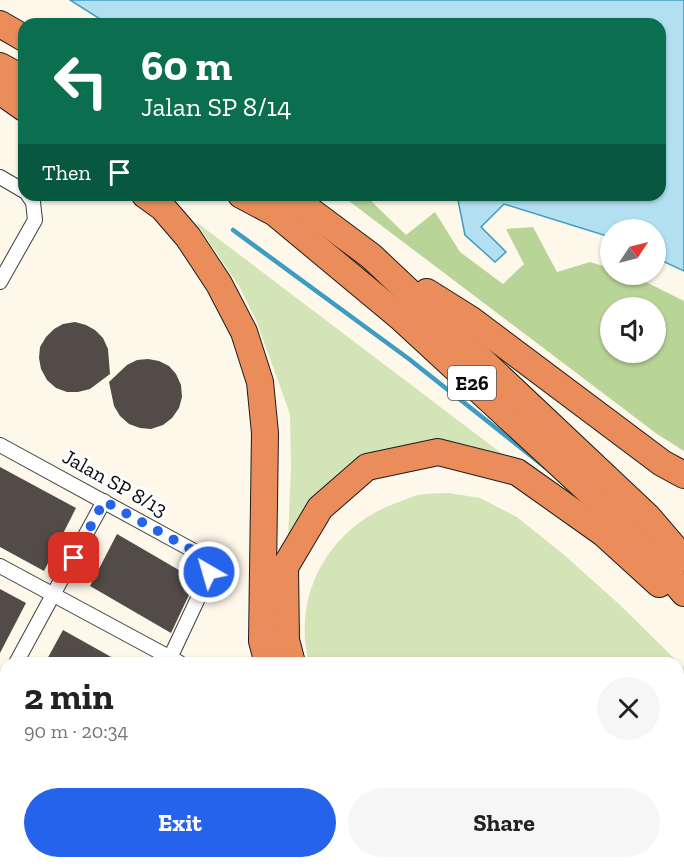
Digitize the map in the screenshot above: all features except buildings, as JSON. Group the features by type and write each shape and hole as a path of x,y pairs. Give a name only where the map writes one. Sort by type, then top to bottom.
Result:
{"highway":[{"path":"0,24 18,34"},
{"path":"0,66 18,76"},
{"path":"0,91 18,104"},
{"path":"154,201 163,207 188,237 219,284 244,332 260,382 265,433 262,641 266,657"},
{"name":"E26","path":"252,201 275,213 400,317 632,531 684,593"},
{"name":"E26","path":"296,201 371,256 648,517 684,559"},
{"path":"371,256 470,319 662,463 684,475"},
{"path":"290,657 286,640 285,567 320,508 367,467 438,452 517,472 603,533 684,606"}],"street":[{"path":"0,177 18,189"},
{"path":"0,282 35,220 29,201"},
{"name":"Jalan SP 8/13","path":"0,445 194,551 206,562 208,578 176,657"},
{"path":"19,657 104,501"},
{"path":"0,566 169,657"}],"green space":[{"path":"349,201 371,201 406,235 435,212 460,252 503,284 524,264 506,229 533,227 557,272 590,262 600,265 600,285 652,285 684,301 684,451 657,434"},
{"path":"195,221 509,459 364,461 288,539 291,468 290,414 256,320 239,286"},
{"path":"431,493 449,493 480,498 517,517 619,604 673,657 308,657 305,637 306,612 312,587 322,565 336,545 354,527 375,513 399,502"}],"water":[{"path":"70,0 684,0 684,271 666,263 666,219 600,219 600,234 504,204 481,227 506,252 495,262 465,235 458,201 666,201 666,18 98,18"}],"waterway":[{"path":"233,230 409,359 545,467"}],"route":[{"path":"74,558 104,501 194,551 206,562 209,572"}]}
